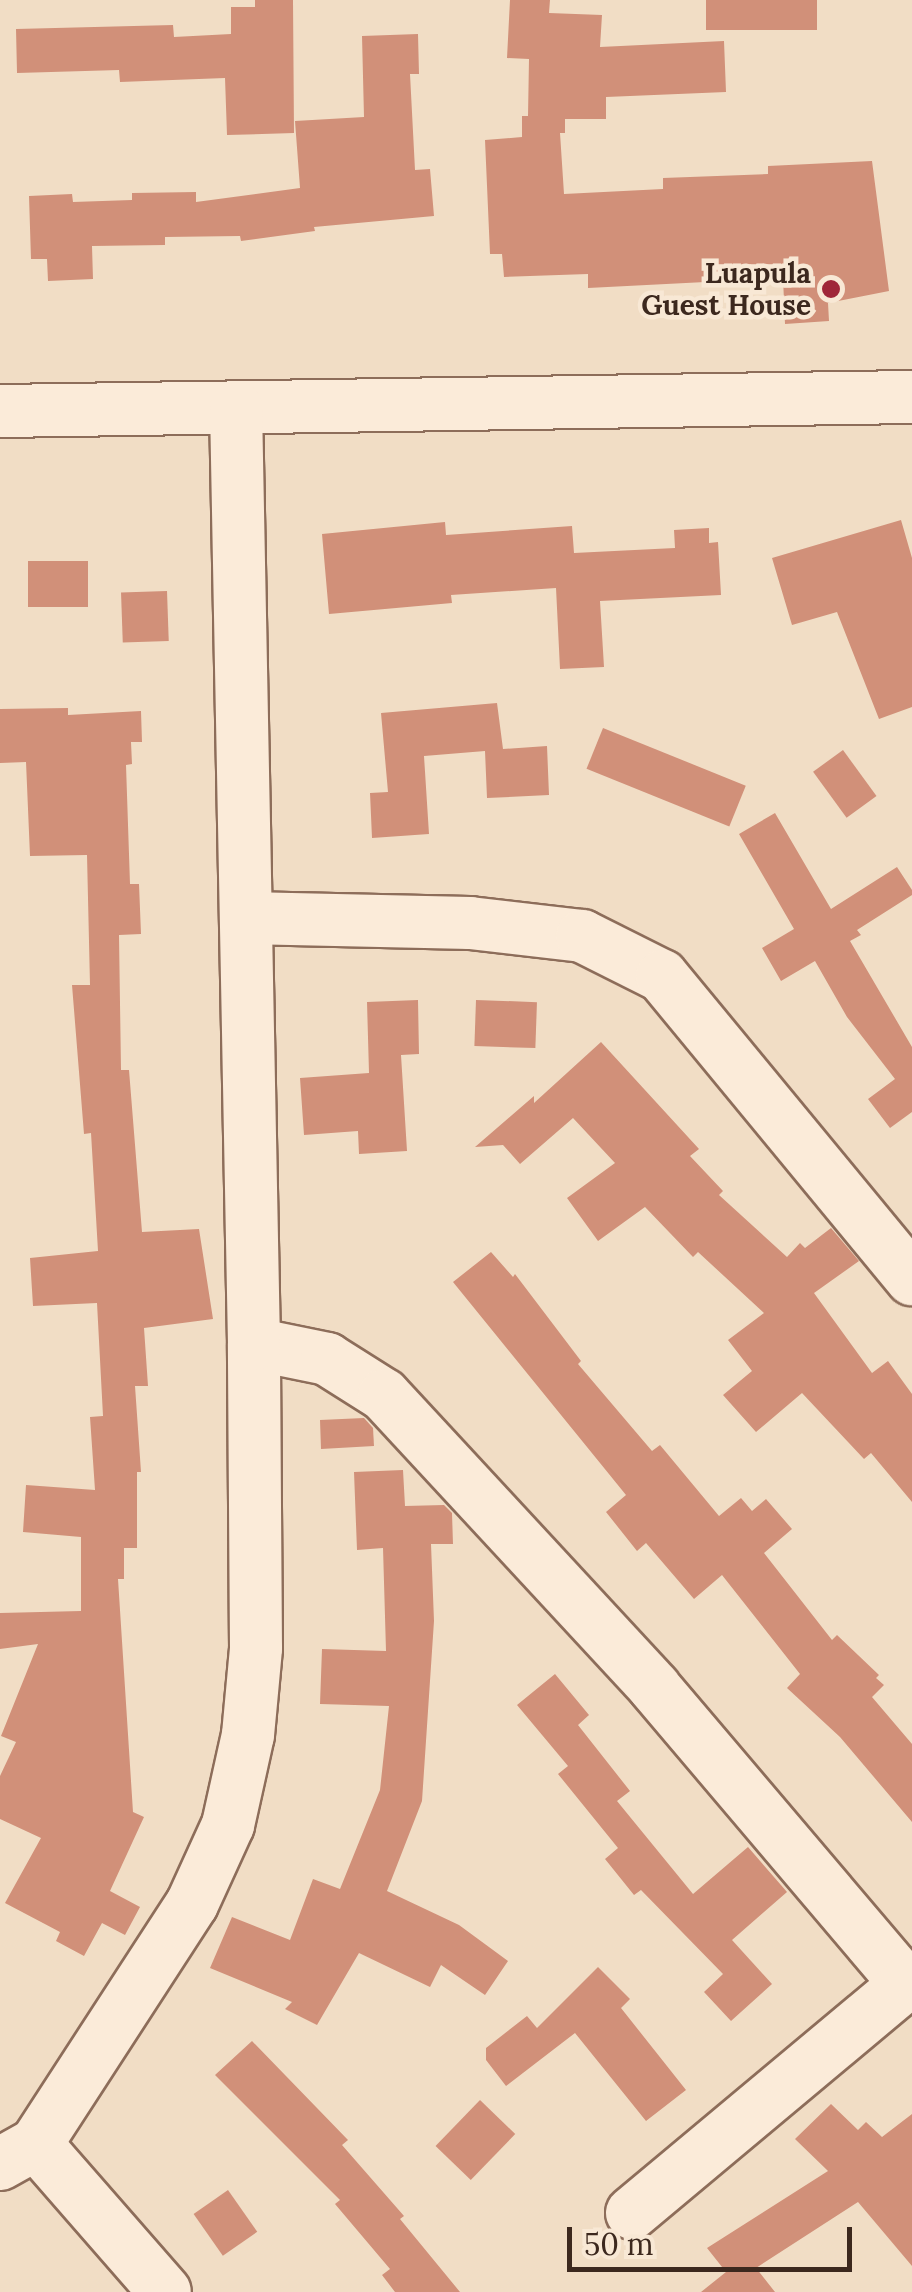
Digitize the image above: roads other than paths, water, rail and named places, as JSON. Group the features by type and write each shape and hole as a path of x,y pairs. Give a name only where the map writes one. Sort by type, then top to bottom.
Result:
{"street":[{"path":"0,411 912,396"},
{"path":"165,2292 18,2154 192,1904 228,1825 248,1735 256,1648 254,1344 236,407"},
{"path":"246,918 470,923 582,936 662,976 912,1279"},
{"path":"254,1344 328,1359 384,1395 654,1687 909,1982 632,2213"}],"place":[{"name":"Luapula Guest House","path":"831,289"}]}
